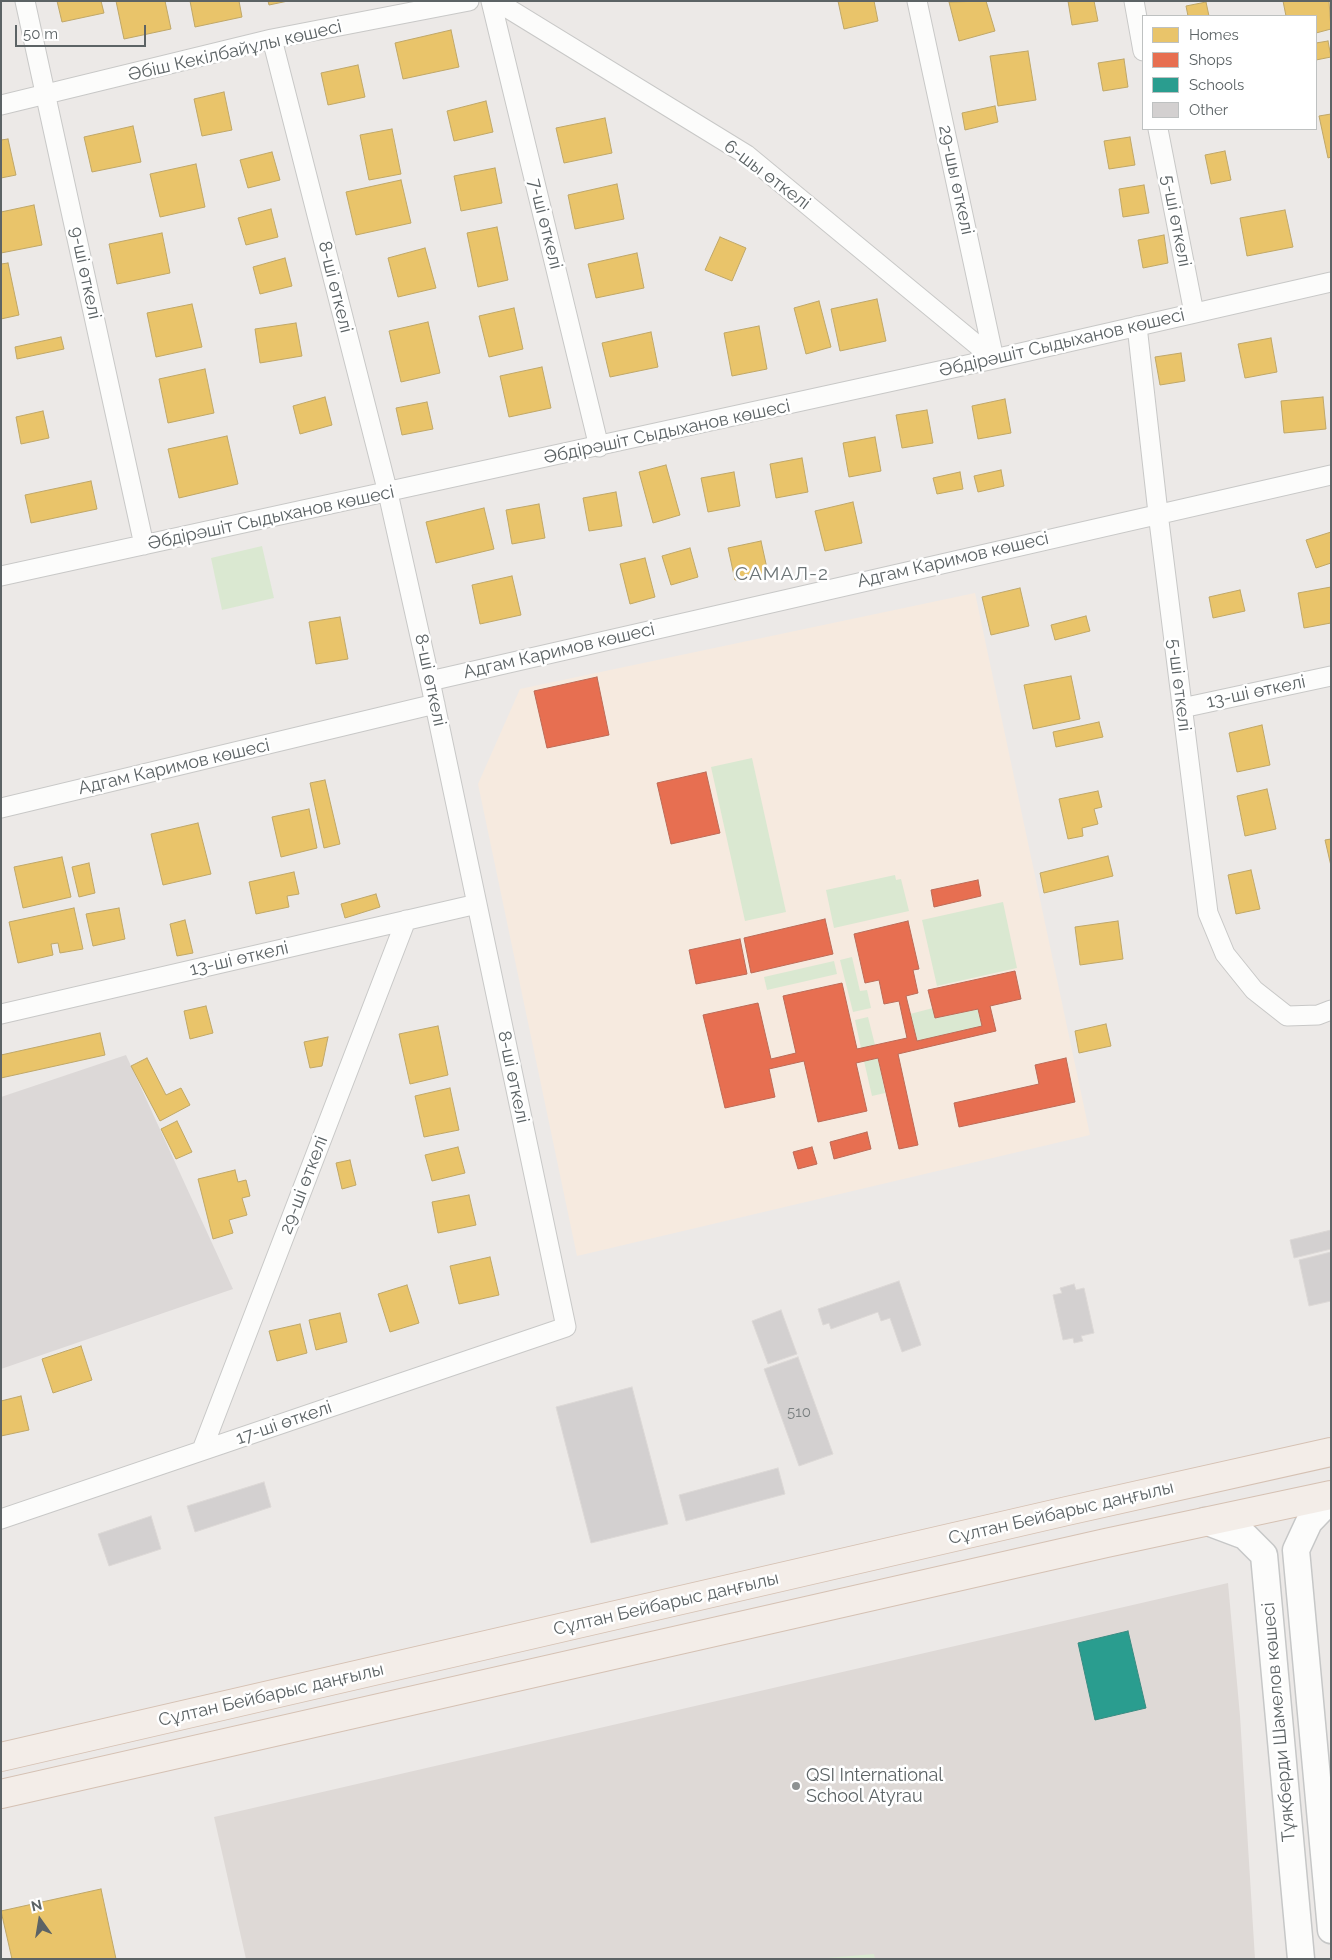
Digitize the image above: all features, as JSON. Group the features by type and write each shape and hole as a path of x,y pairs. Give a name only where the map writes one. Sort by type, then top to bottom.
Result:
{"main road":[{"name":"Сұлтан Бейбарыс даңғылы","path":"1,1757 1067,1511 1331,1452"},
{"name":"Сұлтан Бейбарыс даңғылы","path":"1,1794 1205,1521 1331,1495"}],"street":[{"name":"9-ші өткелі","path":"25,1 144,545"},
{"name":"Әбіш Кекілбайұлы көшесі","path":"1,105 46,96 272,39 469,1"},
{"name":"7-ші өткелі","path":"491,1 599,447"},
{"name":"6-шы өткелі","path":"496,1 747,155 994,359"},
{"name":"29-шы өткелі","path":"917,1 994,359"},
{"path":"1134,1 1142,45"},
{"name":"8-ші өткелі","path":"272,39 388,493 435,704 566,1327"},
{"name":"5-ші өткелі","path":"1158,130 1194,313"},
{"name":"Әбдірәшіт Сыдыханов көшесі","path":"1,576 599,447 1331,282"},
{"name":"5-ші өткелі","path":"1137,326 1158,513 1208,913 1225,954 1254,990 1287,1016 1318,1015 1331,1010"},
{"name":"Адгам Каримов көшесі","path":"430,681 1158,513 1331,475"},
{"name":"13-ші өткелі","path":"1182,708 1331,676"},
{"name":"Адгам Каримов көшесі","path":"1,808 435,704"},
{"name":"13-ші өткелі","path":"1,1014 477,904"},
{"name":"29-ші өткелі","path":"202,1450 406,920"},
{"name":"17-ші өткелі","path":"1,1519 566,1327"},
{"name":"Тұяқберди Шамелов көшесі","path":"1331,1499 1309,1522 1296,1550 1331,1930"},
{"name":"Тұяқберди Шамелов көшесі","path":"1205,1521 1245,1536 1264,1555 1301,1959"}],"shaded area":[{"path":"975,593 1090,1135 577,1256 478,784 520,689"},
{"path":"126,1055 233,1289 1,1369 1,1097"},
{"name":"QSI International School Atyrau","path":"1228,1583 1240,1716 1255,1959 246,1959 214,1817"}],"green space":[{"path":"262,546 274,598 222,610 211,558"},
{"path":"752,758 786,912 745,921 711,767"},
{"path":"895,875 896,880 901,879 909,911 834,928 826,890"},
{"path":"1003,902 1017,968 937,986 922,920"},
{"path":"852,957 860,991 867,990 871,1008 853,1012 840,960"},
{"path":"834,961 837,974 767,990 764,977"},
{"path":"933,1008 935,1018 978,1009 982,1026 917,1041 910,1014"},
{"path":"868,1017 875,1045 861,1048 855,1020"},
{"path":"878,1058 885,1093 872,1096 864,1061"},
{"path":"874,1954 875,1959 815,1959"}],"building: Homes":[{"path":"57,1 101,1 104,13 62,22"},
{"path":"116,1 165,1 171,29 124,39"},
{"path":"190,1 239,1 242,17 195,27"},
{"path":"268,1 288,1 269,5"},
{"path":"838,1 874,1 878,21 844,29"},
{"path":"986,1 995,31 959,41 949,2"},
{"path":"1068,1 1094,1 1098,21 1072,25"},
{"path":"1283,1 1329,1 1331,29 1317,33 1317,15 1286,15"},
{"path":"1206,2 1209,15 1188,15 1186,6"},
{"path":"451,30 459,67 403,79 395,43"},
{"path":"1328,41 1331,57 1317,60 1317,43"},
{"path":"1028,51 1036,100 998,106 990,56"},
{"path":"1124,59 1128,87 1103,91 1098,63"},
{"path":"358,65 365,97 328,105 321,73"},
{"path":"224,92 232,130 202,136 194,99"},
{"path":"486,101 493,132 454,141 447,111"},
{"path":"995,106 998,122 965,130 962,113"},
{"path":"1331,114 1331,157 1328,158 1319,116"},
{"path":"605,118 612,153 564,163 556,128"},
{"path":"133,126 141,162 92,172 84,137"},
{"path":"392,129 401,174 369,180 360,135"},
{"path":"1130,137 1135,165 1109,169 1104,141"},
{"path":"8,139 16,175 1,178 1,140"},
{"path":"1225,151 1231,180 1211,184 1205,155"},
{"path":"272,152 280,180 248,188 240,160"},
{"path":"196,164 205,207 160,217 150,174"},
{"path":"495,168 502,203 461,211 454,176"},
{"path":"401,180 411,223 356,235 346,192"},
{"path":"617,184 624,219 575,229 568,195"},
{"path":"1144,185 1149,213 1123,217 1119,189"},
{"path":"34,205 42,245 1,253 1,212"},
{"path":"271,209 278,237 246,245 238,218"},
{"path":"1285,210 1293,247 1247,256 1240,218"},
{"path":"497,227 508,280 478,287 467,233"},
{"path":"162,233 170,273 117,284 109,244"},
{"path":"1164,235 1168,263 1143,268 1138,240"},
{"path":"720,237 746,248 732,281 705,270"},
{"path":"425,248 436,288 398,297 388,258"},
{"path":"637,253 644,288 596,298 588,264"},
{"path":"285,258 292,286 260,294 253,267"},
{"path":"8,263 19,315 1,319 1,264"},
{"path":"877,299 886,341 840,351 831,309"},
{"path":"819,301 831,347 806,354 794,308"},
{"path":"192,304 202,347 156,357 147,313"},
{"path":"514,308 523,349 489,357 479,316"},
{"path":"428,322 440,373 401,382 389,331"},
{"path":"296,323 302,356 260,363 255,329"},
{"path":"759,326 767,369 732,376 724,333"},
{"path":"651,332 658,367 610,377 602,343"},
{"path":"61,337 64,349 17,359 15,347"},
{"path":"1271,338 1277,372 1245,378 1238,344"},
{"path":"1181,353 1185,381 1160,385 1155,357"},
{"path":"542,367 551,408 509,417 500,376"},
{"path":"205,369 214,413 168,423 159,379"},
{"path":"325,397 332,425 300,434 293,406"},
{"path":"1323,397 1326,429 1284,433 1281,401"},
{"path":"1005,399 1011,433 978,439 972,406"},
{"path":"427,402 433,429 402,435 396,408"},
{"path":"927,410 933,443 902,448 896,415"},
{"path":"43,411 49,438 21,444 16,417"},
{"path":"227,436 238,484 179,498 168,449"},
{"path":"875,437 881,471 849,477 843,443"},
{"path":"802,458 808,492 776,498 770,464"},
{"path":"666,465 680,515 653,523 639,472"},
{"path":"1001,470 1004,486 978,492 974,476"},
{"path":"734,472 740,506 708,512 701,478"},
{"path":"960,472 963,489 937,494 933,478"},
{"path":"91,481 97,509 31,523 25,495"},
{"path":"616,492 622,526 589,531 583,498"},
{"path":"853,502 862,543 825,551 815,511"},
{"path":"539,504 545,538 512,544 506,510"},
{"path":"484,508 494,549 436,563 426,522"},
{"path":"1331,532 1331,563 1316,568 1306,540"},
{"path":"761,541 768,573 735,580 728,548"},
{"path":"690,548 698,577 671,585 662,556"},
{"path":"645,558 655,597 630,604 620,564"},
{"path":"512,576 521,615 480,624 472,585"},
{"path":"1331,587 1331,623 1304,628 1298,593"},
{"path":"1020,588 1029,626 991,635 982,597"},
{"path":"1240,590 1245,611 1213,618 1209,597"},
{"path":"1086,616 1090,631 1055,640 1051,625"},
{"path":"340,617 348,659 316,664 309,622"},
{"path":"1071,676 1080,719 1033,729 1024,685"},
{"path":"1099,722 1103,737 1056,747 1053,732"},
{"path":"1262,725 1270,765 1237,772 1229,733"},
{"path":"325,780 340,844 324,848 310,783"},
{"path":"1267,789 1276,829 1245,836 1237,796"},
{"path":"1098,791 1102,807 1094,809 1098,824 1082,828 1083,836 1068,839 1059,799"},
{"path":"309,809 317,848 281,857 272,817"},
{"path":"198,823 211,874 163,885 151,834"},
{"path":"1331,839 1331,866 1325,840"},
{"path":"1108,856 1113,876 1044,893 1040,873"},
{"path":"62,857 71,897 23,908 14,867"},
{"path":"89,863 95,893 79,897 72,867"},
{"path":"1251,870 1260,909 1236,914 1228,875"},
{"path":"294,872 299,894 287,896 289,907 256,914 249,882"},
{"path":"376,894 380,907 345,918 341,904"},
{"path":"74,908 83,949 60,953 58,943 51,944 53,955 18,963 9,922"},
{"path":"119,908 125,939 93,946 86,914"},
{"path":"185,920 193,953 177,956 170,924"},
{"path":"1118,921 1123,959 1080,965 1075,927"},
{"path":"206,1006 213,1033 190,1039 184,1011"},
{"path":"1106,1024 1111,1046 1079,1053 1075,1031"},
{"path":"438,1026 448,1075 410,1084 399,1034"},
{"path":"100,1033 105,1055 1,1078 1,1055"},
{"path":"328,1037 322,1066 310,1068 304,1042"},
{"path":"147,1058 166,1095 181,1088 190,1105 160,1121 131,1066"},
{"path":"450,1088 459,1130 424,1137 415,1096"},
{"path":"177,1121 192,1152 176,1159 161,1129"},
{"path":"458,1147 465,1173 432,1181 425,1155"},
{"path":"350,1160 356,1185 342,1189 336,1163"},
{"path":"235,1170 238,1182 246,1180 250,1196 242,1198 247,1215 229,1220 233,1233 213,1239 198,1179"},
{"path":"469,1195 476,1225 438,1233 432,1202"},
{"path":"490,1257 499,1295 459,1304 450,1266"},
{"path":"407,1285 419,1323 390,1332 378,1294"},
{"path":"340,1313 347,1342 316,1350 309,1320"},
{"path":"300,1324 307,1353 277,1361 269,1331"},
{"path":"81,1346 92,1380 53,1393 42,1359"},
{"path":"21,1396 29,1430 1,1436 1,1401"},
{"path":"101,1889 116,1959 12,1959 1,1911"}],"building: Shops":[{"path":"597,677 609,735 547,748 534,691"},
{"path":"706,772 720,833 671,844 657,783"},
{"path":"978,880 981,896 934,907 931,890"},
{"path":"825,919 833,954 751,973 744,938"},
{"path":"908,921 919,969 913,970 918,993 906,996 917,1041 982,1026 978,1009 935,1018 928,990 1015,971 1021,999 990,1006 996,1031 898,1054 918,1145 899,1149 878,1058 856,1063 867,1111 818,1122 804,1061 769,1069 775,1097 725,1108 703,1015 758,1003 771,1059 796,1053 783,996 842,983 857,1049 907,1038 899,1001 884,1004 879,980 865,983 854,934"},
{"path":"740,939 747,974 696,984 689,950"},
{"path":"1066,1058 1075,1102 959,1127 954,1103 1039,1084 1035,1065"},
{"path":"867,1132 871,1149 834,1159 830,1142"},
{"path":"812,1147 817,1164 798,1169 793,1152"}],"building: Schools":[{"path":"1128,1631 1146,1708 1095,1720 1078,1643"}],"building: Other":[{"path":"1331,1230 1331,1249 1294,1258 1290,1240"},
{"path":"1331,1252 1331,1301 1309,1306 1299,1260"},
{"path":"899,1281 921,1345 902,1352 890,1318 881,1321 878,1312 831,1329 829,1323 823,1325 818,1309"},
{"path":"1074,1284 1076,1290 1084,1288 1094,1333 1081,1336 1083,1341 1074,1343 1073,1338 1063,1340 1053,1295 1062,1293 1060,1288"},
{"path":"781,1310 797,1354 768,1364 752,1321"},
{"path":"798,1357 833,1454 799,1466 764,1369"},
{"path":"632,1387 668,1524 591,1543 556,1407"},
{"path":"778,1468 785,1494 686,1521 679,1495"},
{"path":"264,1482 271,1507 195,1532 187,1506"},
{"path":"151,1516 161,1549 109,1566 98,1534"}],"place":[{"name":"QSI International School Atyrau","path":"796,1786"}],"district":[{"name":"САМАЛ-2","path":"782,574"}]}
